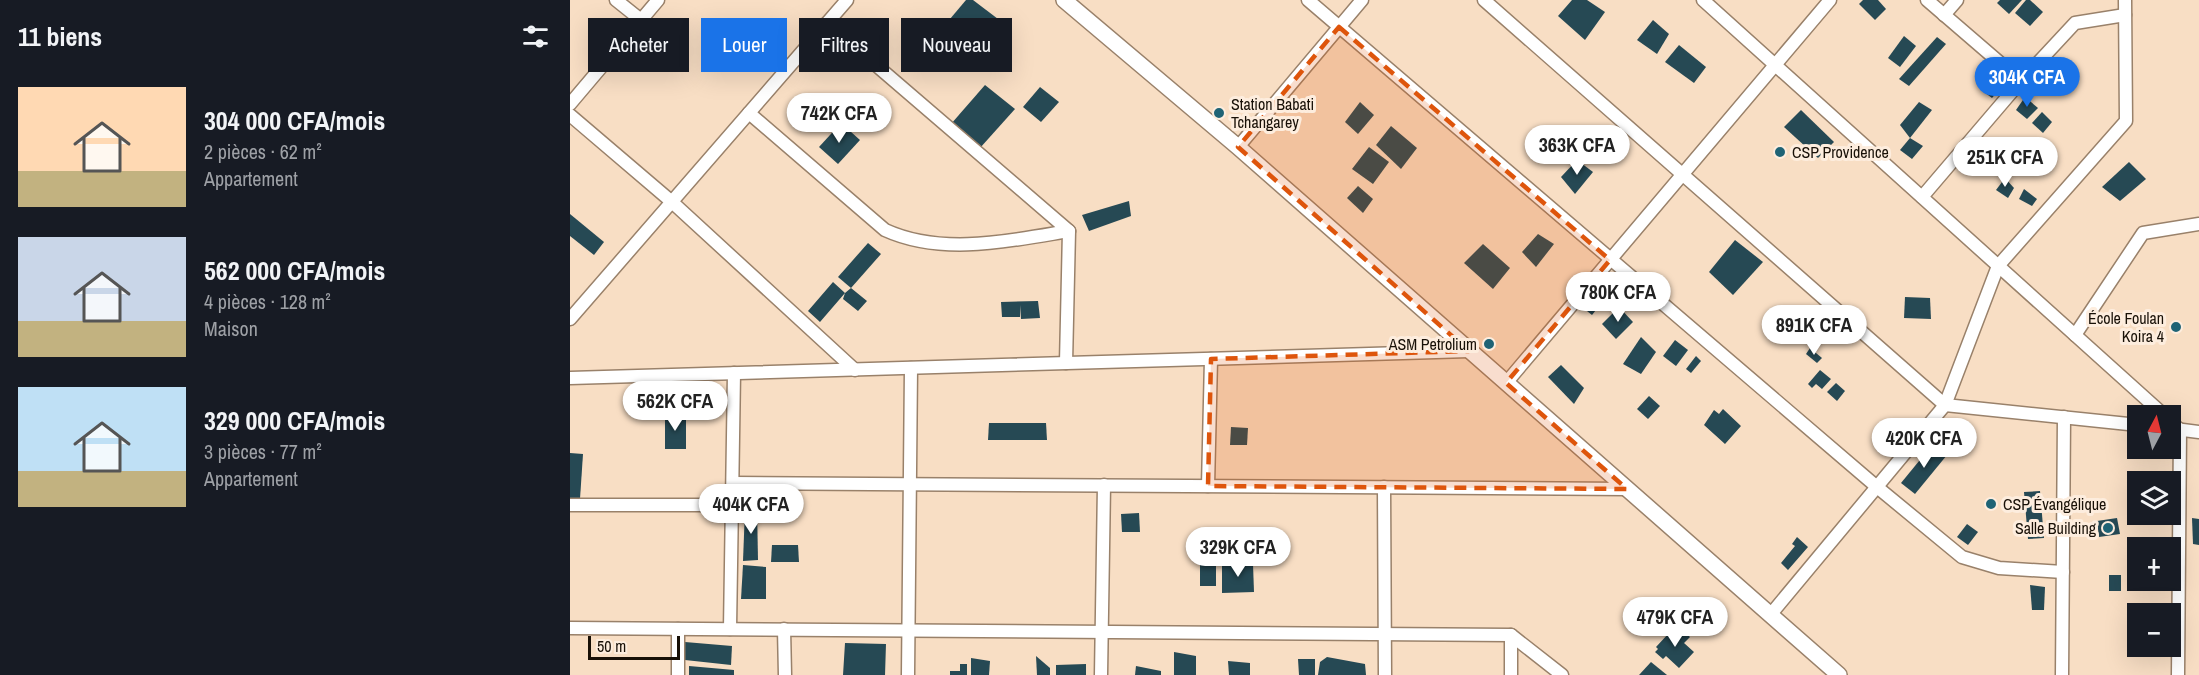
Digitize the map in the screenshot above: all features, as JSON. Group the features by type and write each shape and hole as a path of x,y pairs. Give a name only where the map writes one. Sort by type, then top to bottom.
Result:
{"main road":[{"path":"1064,0 1238,147 1839,675"}],"street":[{"path":"616,0 638,18"},
{"path":"643,18 658,0"},
{"path":"831,18 847,0"},
{"path":"1308,0 1610,260 1962,557 1999,568 2063,572"},
{"path":"1238,147 1362,0"},
{"path":"1484,0 1945,405 2127,424"},
{"path":"1703,0 2152,405"},
{"path":"1506,383 1830,0"},
{"path":"1927,0 2021,81"},
{"path":"1944,15 1957,0"},
{"path":"1771,615 1945,405 1998,266 2126,121 2125,0"},
{"path":"1922,197 2021,81 2075,23 2125,15"},
{"path":"570,319 799,55"},
{"path":"570,104 597,72"},
{"path":"884,72 1069,231"},
{"path":"749,113 885,230 905,239 980,244 1069,231"},
{"path":"570,115 672,202 855,370"},
{"path":"2075,335 2143,233 2199,224"},
{"path":"1066,363 1069,231"},
{"path":"570,378 1469,351"},
{"path":"1208,486 1211,359"},
{"path":"908,675 911,368"},
{"path":"730,629 734,374"},
{"path":"2062,675 2064,417"},
{"path":"2181,430 2199,432"},
{"path":"2175,459 2178,675"},
{"path":"733,483 1627,489"},
{"path":"1101,675 1104,485"},
{"path":"1384,487 1385,675"},
{"path":"570,505 732,505"},
{"path":"570,628 1511,635 1562,675"},
{"path":"784,628 785,675"},
{"path":"678,629 678,675"},
{"path":"1511,635 1511,675"}],"highlighted area":[{"path":"1339,27 1610,260 1506,383 1627,489 1208,486 1211,359 1469,351 1238,147"}],"building":[{"path":"966,0 973,0 997,18 951,18"},
{"path":"1572,0 1587,0 1605,12 1585,40 1558,16"},
{"path":"1863,0 1878,0 1886,9 1875,20 1859,4"},
{"path":"2000,0 2022,0 2009,14 1997,3"},
{"path":"2026,0 2030,0 2043,12 2030,26 2015,13"},
{"path":"1653,20 1669,34 1657,54 1637,40"},
{"path":"1904,36 1916,46 1900,67 1888,58"},
{"path":"1937,37 1946,44 1909,86 1899,79"},
{"path":"1679,45 1706,67 1694,83 1665,62"},
{"path":"1992,83 2000,89 1992,98 1984,92"},
{"path":"985,85 1015,109 980,148 951,124"},
{"path":"1040,87 1059,102 1041,122 1023,107"},
{"path":"2025,97 2038,108 2027,119 2016,110"},
{"path":"1360,102 1374,115 1358,134 1345,122"},
{"path":"1919,102 1932,110 1910,138 1900,125"},
{"path":"1801,110 1834,142 1818,158 1784,127"},
{"path":"2042,112 2052,122 2043,133 2032,123"},
{"path":"841,123 860,140 838,164 819,147"},
{"path":"1391,126 1417,148 1401,169 1376,145"},
{"path":"1910,138 1923,146 1912,159 1900,150"},
{"path":"1369,147 1389,162 1373,184 1352,169"},
{"path":"1577,160 1593,172 1575,194 1561,177"},
{"path":"2129,162 2146,179 2120,201 2102,187"},
{"path":"2005,178 2014,188 2008,198 1996,190"},
{"path":"1358,186 1373,199 1363,213 1347,198"},
{"path":"2024,189 2037,199 2032,206 2019,199"},
{"path":"1129,201 1131,216 1089,231 1082,215"},
{"path":"570,214 604,242 594,255 570,236"},
{"path":"1538,234 1554,244 1536,267 1522,252"},
{"path":"1735,240 1763,262 1733,295 1709,272"},
{"path":"868,243 881,254 851,288 838,277"},
{"path":"1483,244 1510,268 1493,289 1464,263"},
{"path":"833,282 845,293 820,322 808,311"},
{"path":"851,288 867,301 858,311 843,299 845,293"},
{"path":"1595,292 1604,300 1592,315 1582,307"},
{"path":"1905,297 1930,298 1931,319 1904,318"},
{"path":"1038,301 1040,318 1021,319 1020,305 1020,317 1002,317 1001,302"},
{"path":"1619,307 1633,322 1616,339 1602,324"},
{"path":"1823,319 1828,323 1817,334 1813,330"},
{"path":"1641,337 1656,352 1641,374 1623,364"},
{"path":"1675,340 1688,350 1676,366 1663,356"},
{"path":"1810,348 1822,358 1817,363 1806,354"},
{"path":"1696,356 1701,361 1691,373 1686,369"},
{"path":"1561,365 1584,388 1574,404 1548,377"},
{"path":"1820,370 1831,379 1822,389 1816,384 1812,388 1808,384"},
{"path":"1836,383 1845,391 1837,401 1827,392"},
{"path":"1649,396 1660,406 1648,419 1637,409"},
{"path":"1723,409 1741,426 1725,444 1704,425 1714,410 1719,414"},
{"path":"665,414 686,415 686,449 665,449"},
{"path":"989,423 1046,423 1047,440 988,440"},
{"path":"1231,427 1248,428 1247,445 1230,445"},
{"path":"1933,444 1947,455 1915,494 1901,483"},
{"path":"570,453 583,454 580,499 570,499"},
{"path":"2040,491 2044,538 2028,539 2024,492"},
{"path":"757,507 758,560 743,561 745,509"},
{"path":"1139,513 1140,532 1122,532 1121,514"},
{"name":"Salle Building","path":"2117,518 2120,534 2099,537 2097,521"},
{"path":"2192,518 2199,519 2199,545 2193,544"},
{"path":"1967,524 1978,532 1968,545 1957,537"},
{"path":"1797,537 1808,547 1788,570 1781,563 1795,546 1792,544"},
{"path":"772,545 798,545 799,562 771,562"},
{"path":"1200,561 1216,561 1216,586 1200,586"},
{"path":"1222,564 1253,564 1254,592 1222,593"},
{"path":"743,565 766,567 766,599 741,599"},
{"path":"2109,575 2121,575 2121,591 2109,591"},
{"path":"2030,585 2045,587 2044,610 2032,610"},
{"path":"1679,627 1690,637 1684,643 1694,652 1679,668 1666,656 1663,659 1655,652 1658,649 1656,647 1669,633 1671,636"},
{"path":"685,642 732,646 731,665 685,660"},
{"path":"845,643 886,644 885,675 843,675"},
{"path":"1174,652 1196,656 1196,675 1174,675"},
{"path":"1036,656 1050,668 1050,675 1037,675"},
{"path":"1327,657 1365,664 1366,675 1318,675 1320,662"},
{"path":"971,658 990,661 989,675 971,675"},
{"path":"1298,659 1315,659 1315,675 1299,675"},
{"path":"1228,661 1250,663 1250,675 1229,675"},
{"path":"1651,662 1667,675 1639,675"},
{"path":"960,664 967,664 967,675 950,675 950,671 960,671"},
{"path":"1086,664 1086,675 1056,675 1056,665"},
{"path":"689,666 734,670 734,675 689,675"},
{"path":"1136,666 1161,671 1161,675 1135,675"}],"place":[{"name":"Station Babati Tchangarey","path":"1219,113"},
{"name":"CSP Providence","path":"1780,152"},
{"name":"École Foulan Koira 4","path":"2176,327"},
{"name":"ASM Petrolium","path":"1489,344"},
{"name":"CSP Évangélique","path":"1991,504"},
{"name":"Salle Building","path":"2108,528"}]}
